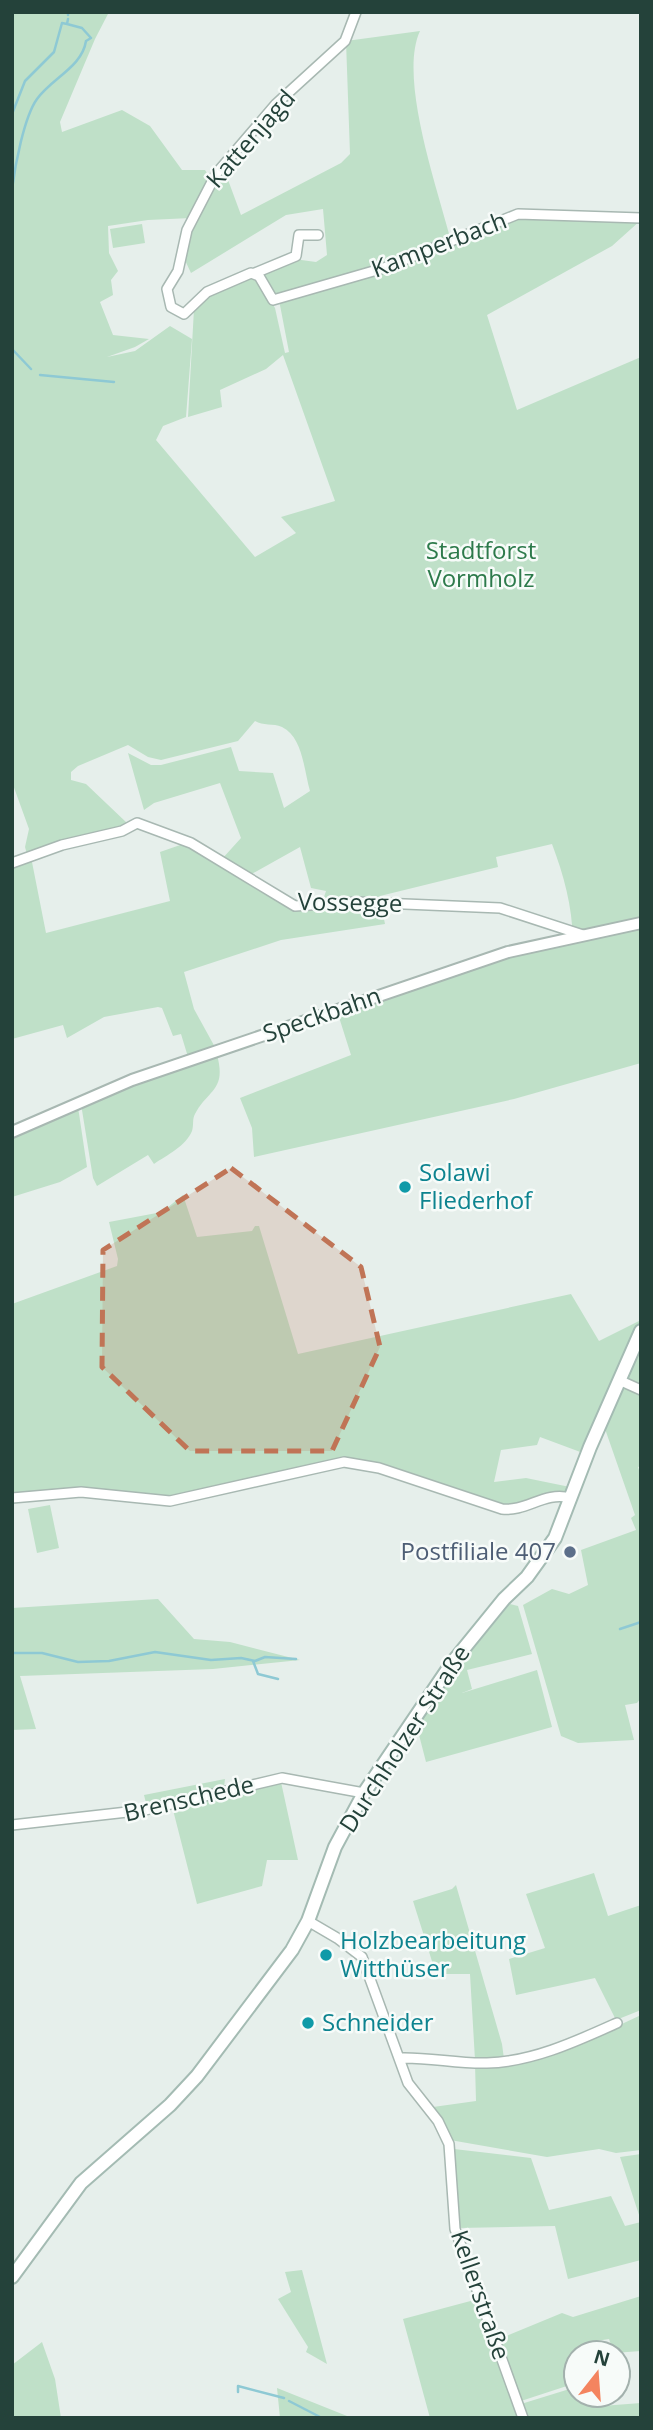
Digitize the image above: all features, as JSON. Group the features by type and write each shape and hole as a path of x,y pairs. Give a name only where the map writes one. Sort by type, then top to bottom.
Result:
{"main road":[{"name":"Durchholzer Straße","path":"12,2277 81,2183 170,2105 197,2076 292,1950 308,1921 335,1847 364,1793 452,1663 547,1551 641,1331"}],"street":[{"name":"Kattenjagd","path":"255,273 213,289 184,314 171,307 167,289 178,271 187,230 216,174 276,104 345,41 356,12"},
{"name":"Kamperbach","path":"255,273 273,300 384,268 518,215 641,218"},
{"path":"255,273 296,256 299,234 318,235"},
{"name":"Vossegge","path":"12,863 62,845 122,831 136,823 191,843 295,906 357,902 500,908 583,935"},
{"name":"Speckbahn","path":"12,1132 95,1094 508,952 641,923"},
{"path":"621,1381 641,1390"},
{"path":"12,1498 81,1492 170,1502 344,1462 379,1468 502,1509 515,1509 541,1498 560,1495 570,1498"},
{"name":"Brenschede","path":"12,1825 145,1811 282,1778 364,1793"},
{"name":"Kellerstraße","path":"308,1921 362,1957 408,2083 438,2121 449,2144 455,2229 523,2418"},
{"path":"400,2058 486,2063 508,2061 575,2042 617,2023"}],"highlighted area":[{"path":"231,1168 361,1267 380,1347 332,1451 190,1451 102,1367 103,1250"}],"green space":[{"name":"Stadtforst Vormholz","path":"12,12 109,12 60,122 62,132 122,110 150,126 182,170 205,170 211,179 191,218 148,220 108,226 109,253 118,271 111,280 113,295 100,302 113,335 149,339 107,357 135,351 170,326 192,339 186,417 163,426 156,440 255,557 296,533 281,517 335,501 283,355 266,369 220,390 222,407 188,417 194,309 221,287 238,279 255,277 275,308 285,353 289,352 279,300 260,273 294,259 316,262 327,255 323,209 286,215 191,273 183,256 194,218 224,169 241,215 341,163 350,154 346,41 420,31 414,51 417,105 422,134 451,241 519,216 641,220 612,246 487,315 517,410 641,357 641,1063 514,1099 254,1157 252,1128 240,1098 351,1055 338,1014 501,958 573,940 567,891 552,844 496,857 498,867 380,896 380,900 322,903 326,891 311,888 300,847 248,876 222,859 241,838 220,783 154,803 144,810 128,753 151,765 161,765 231,747 239,771 273,773 284,808 310,791 299,746 282,727 255,721 238,741 161,760 148,757 128,745 78,766 71,772 71,780 86,784 127,823 124,828 27,854 25,847 29,829 12,782"},
{"path":"142,224 145,243 113,248 110,229"},
{"path":"186,843 291,907 381,904 385,924 281,940 184,972 194,1009 216,1049 188,1057 181,1034 173,1036 162,1008 158,1007 104,1017 67,1038 63,1025 12,1039 12,865 31,857 46,933 170,901 160,852"},
{"path":"217,1055 218,1083 195,1114 192,1131 185,1141 154,1164 148,1155 97,1186 93,1178 81,1104"},
{"path":"78,1107 87,1167 60,1182 12,1197 12,1135"},
{"path":"183,1195 197,1237 252,1231 255,1226 259,1226 298,1354 571,1294 599,1341 641,1320 641,1466 638,1467 641,1476 641,1698 637,1703 625,1705 634,1740 578,1743 561,1736 523,1605 552,1589 569,1594 588,1585 581,1550 636,1530 631,1518 635,1515 604,1426 583,1453 540,1437 537,1445 501,1450 494,1482 526,1478 570,1487 569,1491 508,1508 354,1461 180,1499 129,1495 12,1496 12,1304 117,1266 118,1259 109,1222 162,1212"},
{"path":"50,1505 59,1548 37,1553 28,1509"},
{"path":"158,1599 194,1639 230,1642 300,1660 213,1669 20,1676 36,1729 12,1730 12,1608"},
{"path":"510,1604 518,1606 532,1654 467,1670 472,1689 462,1693 537,1670 552,1727 426,1762 418,1731 420,1722 416,1719"},
{"path":"225,1779 224,1787 209,1792 281,1782 298,1860 267,1860 262,1886 197,1904 171,1802 147,1807 144,1795"},
{"path":"594,1873 608,1916 641,1905 641,2010 616,2020 595,1978 516,1995 509,1959 545,1948 526,1894"},
{"path":"456,1885 504,2059 475,2060 470,1974 436,1974 413,1901 452,1889"},
{"path":"641,2015 641,2150 616,2153 599,2149 547,2157 450,2140 433,2107 476,2101 475,2064 487,2065 609,2030"},
{"path":"454,2149 531,2158 549,2210 611,2196 625,2226 641,2222 641,2260 568,2279 555,2226 458,2228"},
{"path":"641,2154 641,2221 620,2157"},
{"path":"302,2270 327,2364 306,2352 308,2347 278,2299 291,2292 285,2272"},
{"path":"641,2296 641,2351 632,2352 632,2339 562,2339 562,2388 521,2401 499,2339 562,2313 573,2317"},
{"path":"478,2299 520,2418 430,2418 403,2319"},
{"path":"42,2342 55,2379 61,2418 12,2418 12,2365"},
{"path":"277,2388 352,2418 280,2418"},
{"path":"562,2391 562,2409 632,2409 632,2404 641,2403 641,2418 525,2418 521,2404"}],"waterway":[{"name":"Kamperbach","path":"12,189 21,142 32,107 43,92 79,58 86,41 91,38 82,28 67,24 68,19"},
{"path":"12,114 25,81 54,52 62,23 67,24"},
{"path":"12,349 31,369"},
{"path":"40,375 114,382"},
{"path":"620,1629 641,1622"},
{"path":"12,1653 42,1653 78,1662 109,1661 155,1652 211,1660 241,1658 255,1661 265,1657 296,1659"},
{"path":"253,1661 258,1674 278,1679"},
{"path":"238,2392 238,2386 284,2398"},
{"path":"289,2401 322,2418"}],"place":[{"name":"Solawi Fliederhof","path":"405,1187"},
{"name":"Postfiliale 407","path":"570,1552"},
{"name":"Holzbearbeitung Witthüser","path":"326,1955"},
{"name":"Schneider","path":"308,2023"}]}
